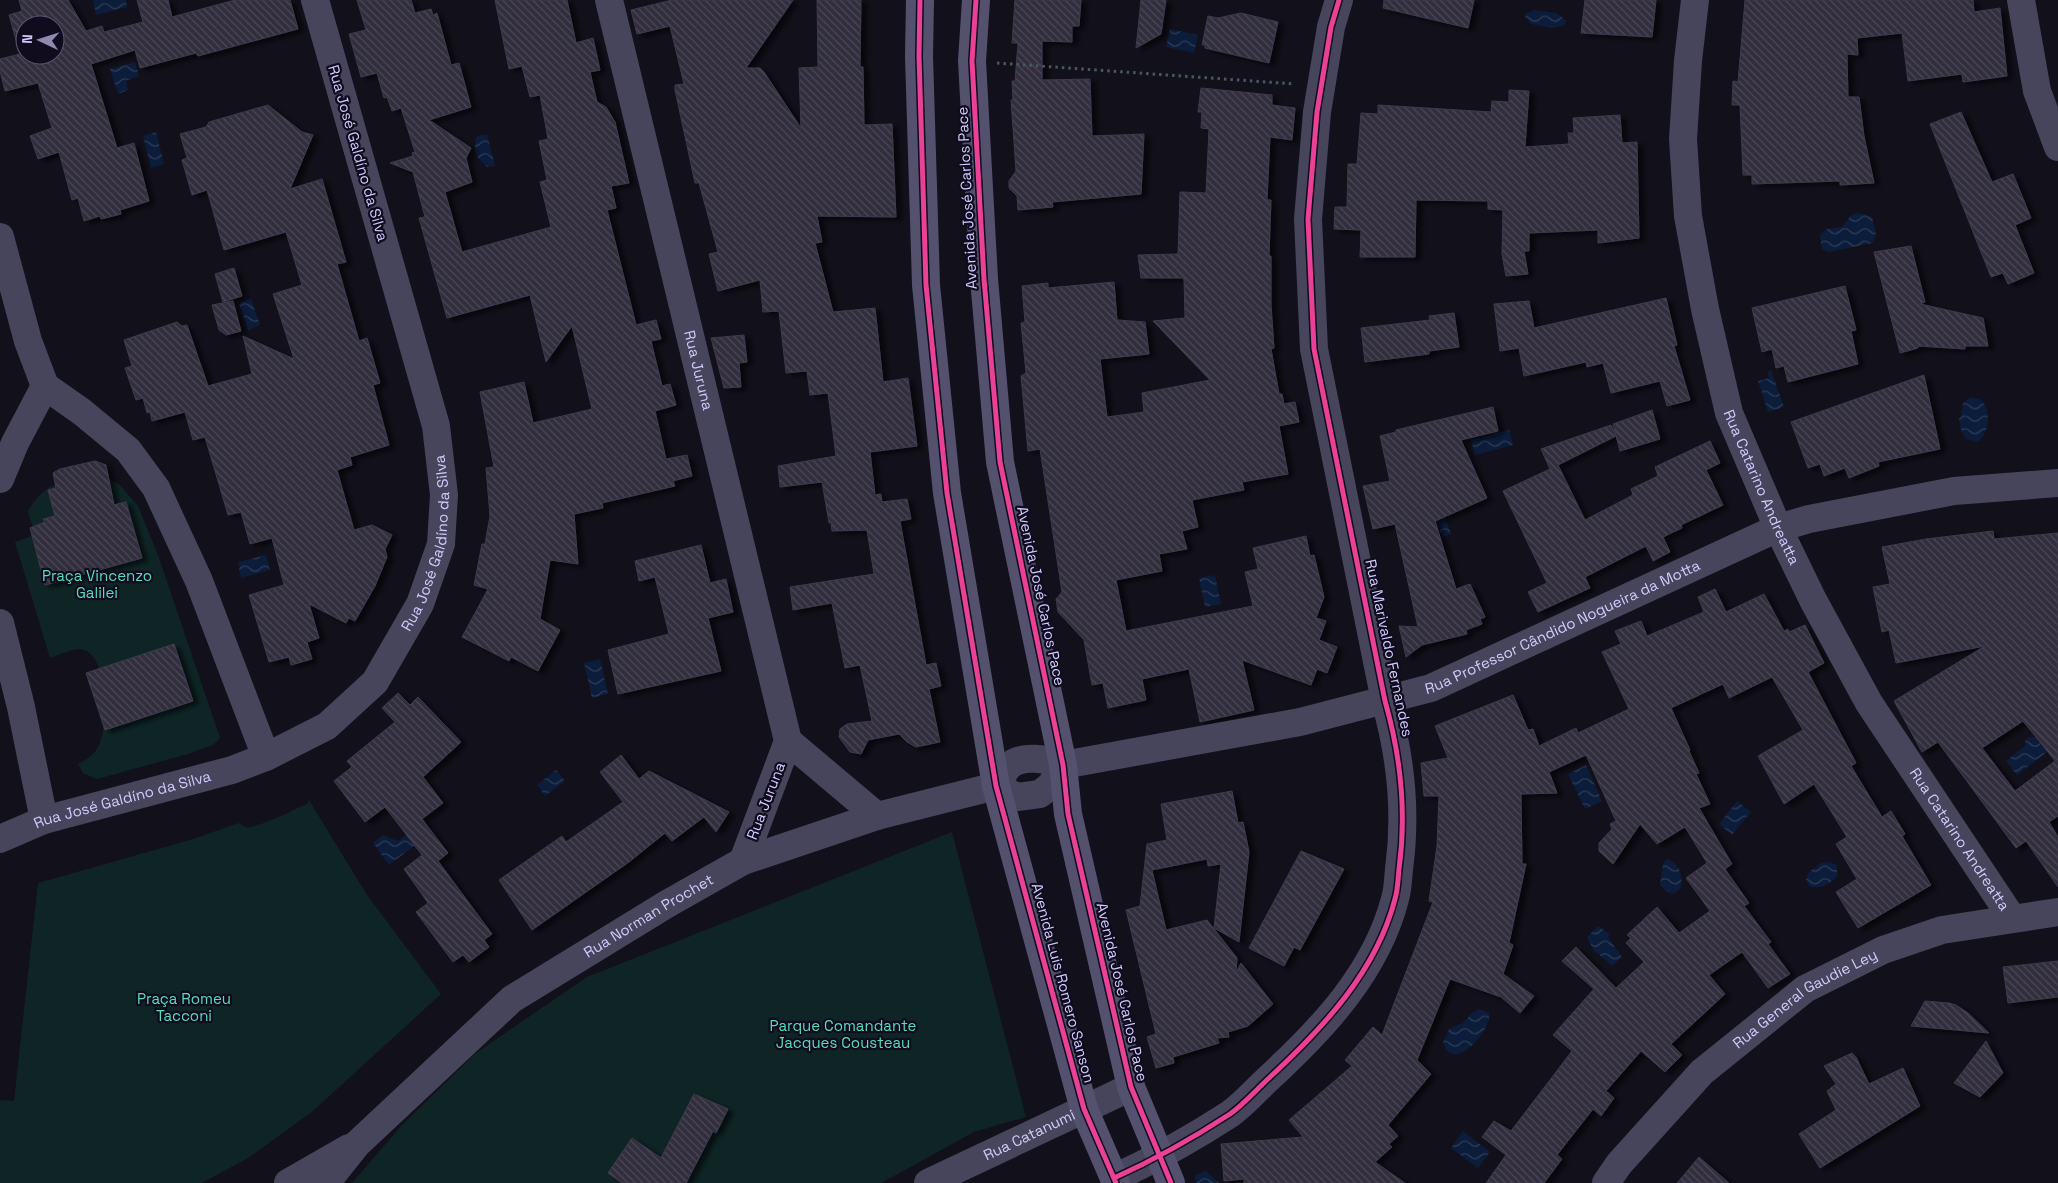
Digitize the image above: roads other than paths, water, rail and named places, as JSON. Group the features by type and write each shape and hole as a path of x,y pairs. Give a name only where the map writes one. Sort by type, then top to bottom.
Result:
{"main road":[{"path":"920,0 919,56 926,285 947,494 996,786"},
{"name":"Avenida José Carlos Pace","path":"976,0 972,61 984,279 1000,462 1063,765 1068,814 1131,1087 1158,1156 1171,1183"},
{"name":"Avenida Luis Romero Sanson","path":"996,786 1084,1109 1115,1181"}],"street":[{"name":"Rua José Galdíno da Silva","path":"0,839 44,820 232,770 266,757 327,726 376,682 420,604 441,544 444,495 436,426 315,0"},
{"name":"Rua Juruna","path":"609,0 788,741 743,861"},
{"name":"Rua Marivaldo Fernandes","path":"1115,1181 1231,1113 1274,1074 1335,1012 1373,956 1395,899 1403,838 1403,791 1396,739 1385,701 1314,349 1308,219 1317,112 1330,27 1339,0"},
{"name":"Rua Catarino Andreatta","path":"1695,0 1688,61 1683,139 1688,216 1705,309 1729,413 1778,528 1813,600 1869,703 2012,918"},
{"path":"2022,0 2037,91 2058,148"},
{"path":"0,238 28,340 45,386 82,412 128,450 156,488 199,581 266,757"},
{"path":"0,479 15,443 45,386"},
{"name":"Rua Professor Cândido Nogueira da Motta","path":"1063,765 1300,722 1431,688 1778,528 1809,519 1954,491 2058,483"},
{"path":"0,623 21,707 44,820"},
{"name":"Rua Juruna","path":"788,741 877,816"},
{"path":"996,786 1017,797 1040,794 1051,786 1063,765"},
{"name":"Rua Norman Prochet","path":"326,1183 357,1144 512,999 667,904 743,861 877,816 996,786"},
{"name":"Rua General Gaudie Ley","path":"1606,1183 1619,1164 1702,1072 1805,989 1883,950 1942,930 2058,912"},
{"name":"Rua Catanumi","path":"928,1183 1131,1087"},
{"name":"Rua Norman Prochet","path":"288,1183 319,1163 357,1144"}],"water":[{"path":"93,0 126,0 127,7 96,15"},
{"path":"1534,10 1556,13 1566,20 1565,25 1552,28 1531,24 1525,17 1526,14"},
{"path":"1170,29 1198,35 1194,53 1166,47"},
{"path":"135,62 139,76 126,81 128,90 118,94 110,69"},
{"path":"156,132 164,164 151,168 143,136"},
{"path":"487,134 495,166 487,167 478,157 475,146 477,136"},
{"path":"1860,213 1872,217 1876,233 1873,243 1828,252 1822,249 1820,236 1822,233 1830,228 1842,227 1852,214"},
{"path":"251,298 260,325 248,330 239,304"},
{"path":"1771,370 1784,407 1768,412 1758,381 1769,378 1767,372"},
{"path":"1970,398 1983,402 1988,415 1986,430 1977,442 1966,439 1961,430 1959,418 1961,417 1963,403"},
{"path":"1509,430 1513,445 1475,455 1471,439"},
{"path":"1440,505 1451,534 1442,537 1431,509"},
{"path":"266,555 270,570 241,578 238,562"},
{"path":"1215,575 1221,604 1205,607 1199,578"},
{"path":"600,659 608,694 592,698 584,663"},
{"path":"2029,737 2035,737 2047,752 2017,775 2006,761 2026,745 2025,741"},
{"path":"1586,765 1602,801 1585,809 1568,774"},
{"path":"556,770 565,781 545,796 537,785"},
{"path":"1737,801 1751,812 1732,835 1719,824"},
{"path":"410,832 418,843 389,865 373,843 383,835 398,841"},
{"path":"1667,859 1678,867 1681,875 1681,888 1674,894 1666,891 1660,885 1663,864"},
{"path":"1829,862 1837,865 1837,876 1825,886 1809,886 1806,880 1808,873 1821,863"},
{"path":"1598,926 1610,934 1608,937 1622,957 1612,966 1595,953 1587,937"},
{"path":"1480,1009 1489,1013 1489,1021 1479,1039 1463,1052 1455,1054 1448,1051 1443,1042 1449,1029 1463,1023 1472,1013"},
{"path":"1463,1131 1490,1152 1478,1168 1451,1148"},
{"path":"1204,1171 1219,1183 1196,1183 1195,1176"}],"park label":[{"name":"Praça Vincenzo Galilei","path":"97,584"},
{"name":"Praça Romeu Tacconi","path":"184,1008"},
{"name":"Parque Comandante Jacques Cousteau","path":"843,1034"}]}
